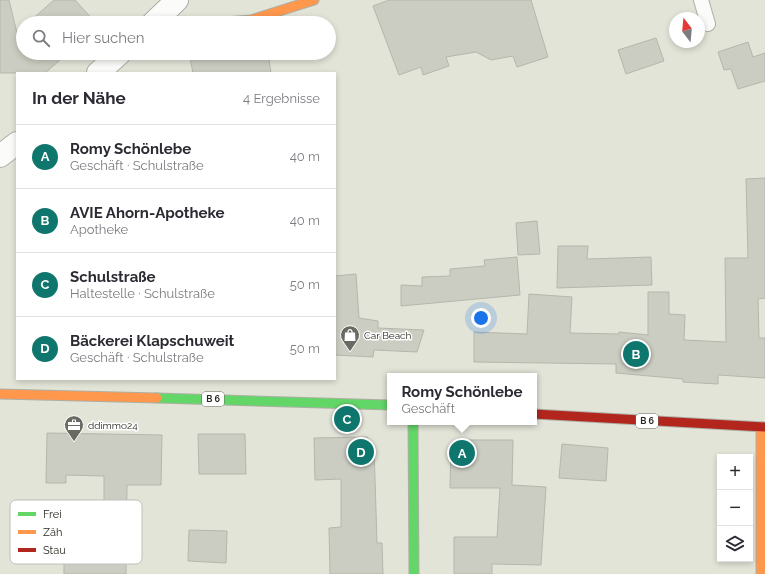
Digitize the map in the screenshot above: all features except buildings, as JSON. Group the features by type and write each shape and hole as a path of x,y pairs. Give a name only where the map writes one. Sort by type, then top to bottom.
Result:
{"main road":[{"path":"264,16 314,0"},
{"name":"B 6","path":"0,394 387,405"},
{"name":"B 6","path":"537,414 763,427"},
{"path":"413,425 414,574"},
{"path":"761,574 763,427"}],"street":[{"path":"159,16 176,0"},
{"path":"99,72 112,60"},
{"path":"0,156 16,144"}],"lane":[{"path":"701,0 708,24"}],"traffic: fast":[{"path":"157,398 387,405"},
{"path":"413,425 414,574"}],"traffic: slow":[{"path":"264,16 314,0"},
{"path":"0,394 157,398"},
{"path":"761,427 761,574"}],"traffic: jam":[{"path":"537,414 765,427"}],"place":[{"name":"Car Beach","path":"350,352"},
{"name":"AVIE Ahorn-Apotheke","path":"636,354"},
{"name":"Schulstraße","path":"347,419"},
{"name":"ddimmo24","path":"74,442"},
{"name":"Bäckerei Klapschuweit","path":"361,452"},
{"name":"Romy Schönlebe","path":"462,453"}]}
